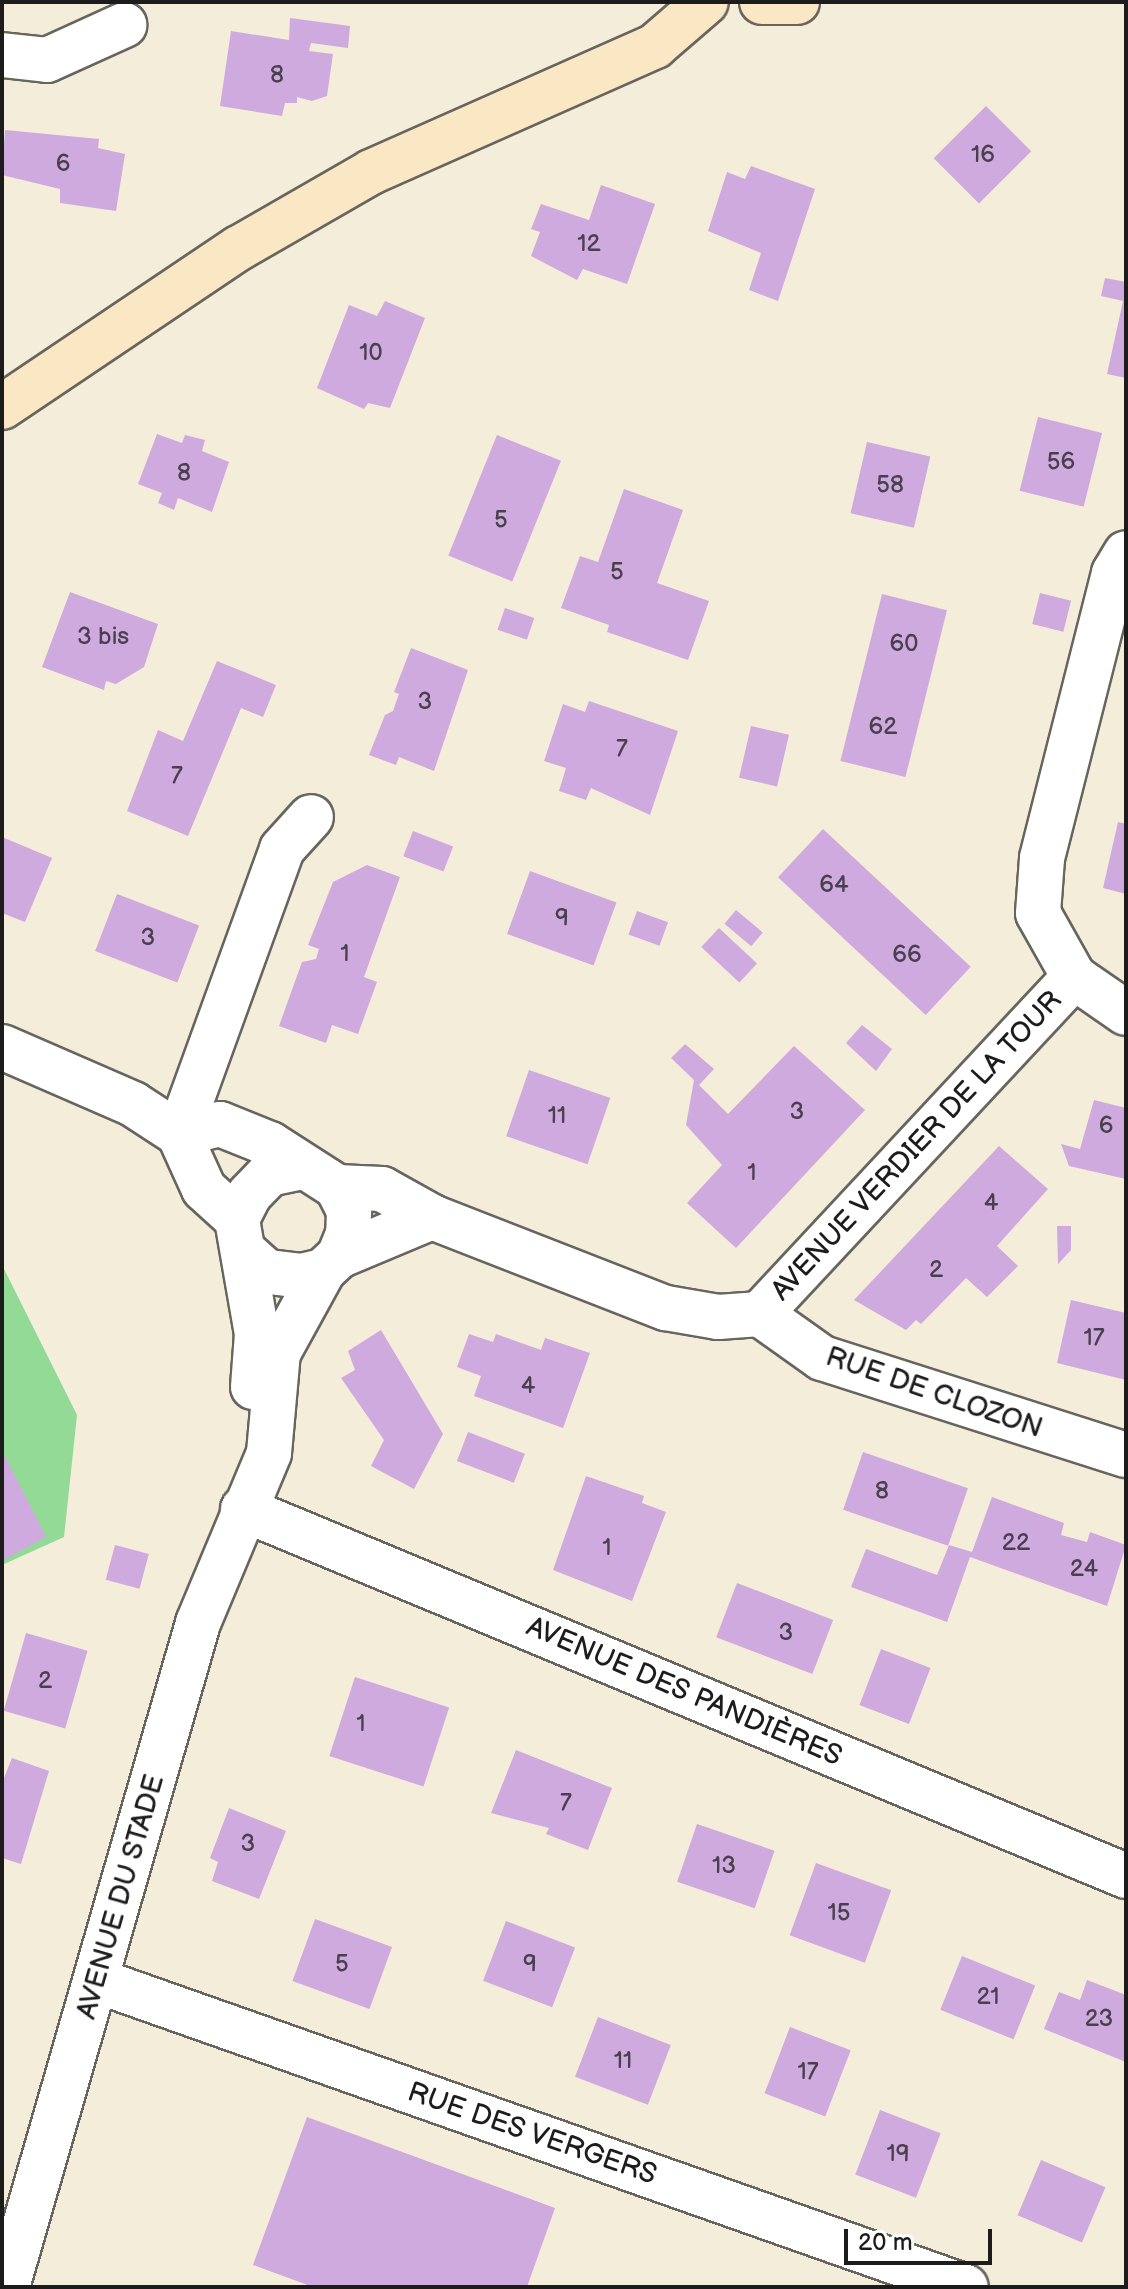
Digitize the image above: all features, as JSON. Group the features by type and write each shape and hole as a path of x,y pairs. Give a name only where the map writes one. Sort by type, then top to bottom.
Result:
{"main road":[{"path":"2,407 239,248 371,172 655,46 706,2"},
{"path":"762,2 797,2"}],"street":[{"path":"2,55 47,60 124,25"},
{"name":"AVENUE VERDIER DE LA TOUR","path":"1126,553 1114,573 1042,858 1038,913 1074,977 1126,1013"},
{"path":"179,1134 282,849 311,817"},
{"name":"AVENUE VERDIER DE LA TOUR","path":"760,1314 1074,977"},
{"path":"2,1047 133,1104 179,1134 204,1189 267,1272 302,1276 432,1217"},
{"path":"179,1134 220,1124 270,1144 320,1177 349,1211 348,1234 331,1264"},
{"path":"241,1235 249,1195 269,1174 320,1177 382,1189 432,1217 666,1308 718,1317 760,1314"},
{"name":"AVENUE DU STADE","path":"241,1235 257,1334 243,1509"},
{"name":"AVENUE DU STADE","path":"7,2287 98,1981 198,1623 243,1509 269,1453 278,1353 331,1264"},
{"name":"RUE DE CLOZON","path":"760,1314 822,1358 1126,1455"},
{"name":"AVENUE DES PANDIÈRES","path":"243,1509 1126,1876"},
{"name":"RUE DES VERGERS","path":"98,1981 966,2287"}],"green space":[{"path":"2,1265 77,1415 64,1537 2,1565"}],"building":[{"path":"290,18 350,26 348,48 311,43 309,51 333,54 327,96 312,101 297,97 297,103 285,103 282,116 220,106 231,31 289,40"},
{"path":"986,106 1031,151 979,204 934,158"},
{"path":"5,130 99,139 98,148 125,154 116,211 60,203 60,189 2,175"},
{"path":"751,166 815,189 778,301 749,290 761,253 708,231 727,172 745,179"},
{"path":"601,185 655,204 627,284 583,269 577,280 531,256 540,232 531,229 541,204 589,220"},
{"path":"1105,278 1126,282 1126,378 1107,374 1123,301 1101,296"},
{"path":"385,301 425,318 390,408 368,403 364,409 317,388 349,305 377,316"},
{"path":"1038,417 1102,433 1084,507 1020,491"},
{"path":"157,434 182,443 185,435 205,440 202,451 229,462 212,512 178,498 174,510 158,503 162,493 138,484"},
{"path":"497,435 561,461 512,581 448,556"},
{"path":"867,442 930,457 914,528 851,513"},
{"path":"624,489 683,510 657,583 709,601 688,660 607,632 609,625 561,608 580,556 598,562"},
{"path":"70,592 158,624 144,667 116,684 106,681 104,690 42,667"},
{"path":"1040,593 1071,601 1063,632 1032,624"},
{"path":"882,594 947,610 905,777 840,761"},
{"path":"505,608 534,618 527,640 498,630"},
{"path":"411,648 468,670 434,771 399,757 396,765 369,755 385,715 393,711 399,694 394,692"},
{"path":"217,661 276,685 263,717 241,708 188,836 127,811 158,730 183,741"},
{"path":"589,701 678,731 650,815 591,788 586,800 559,791 566,768 544,761 563,704 585,712"},
{"path":"751,726 789,735 777,786 739,778"},
{"path":"1118,822 1126,824 1126,894 1103,888"},
{"path":"823,829 971,967 926,1015 778,877"},
{"path":"413,831 453,846 443,872 403,856"},
{"path":"2,837 52,858 25,922 2,913"},
{"path":"367,865 400,877 364,977 377,982 358,1034 332,1025 326,1043 279,1026 302,962 316,959 319,949 308,945 333,882"},
{"path":"530,871 616,902 594,965 507,934"},
{"path":"117,894 199,926 177,982 95,951"},
{"path":"736,910 763,932 751,946 724,924"},
{"path":"637,911 668,922 659,946 628,934"},
{"path":"719,928 757,963 739,982 701,947"},
{"path":"862,1025 892,1049 876,1071 846,1043"},
{"path":"685,1044 714,1069 699,1085 728,1114 794,1046 865,1110 736,1248 687,1203 722,1165 686,1125 694,1080 671,1058"},
{"path":"529,1070 610,1098 588,1164 506,1136"},
{"path":"1094,1100 1126,1108 1126,1179 1069,1166 1061,1144 1080,1149"},
{"path":"999,1146 1048,1189 997,1246 1018,1266 987,1297 966,1278 921,1324 916,1320 906,1330 854,1300"},
{"path":"1057,1226 1071,1226 1071,1250 1058,1264"},
{"path":"1071,1300 1126,1313 1126,1380 1057,1363"},
{"path":"381,1330 443,1434 414,1489 371,1466 384,1440 341,1378 355,1370 348,1351"},
{"path":"469,1334 493,1342 496,1334 541,1350 545,1338 590,1353 563,1428 474,1396 481,1376 457,1367"},
{"path":"468,1432 525,1454 514,1483 457,1461"},
{"path":"2,1450 46,1537 2,1561"},
{"path":"863,1452 968,1488 948,1546 843,1510"},
{"path":"586,1476 644,1496 642,1503 666,1512 632,1601 553,1570"},
{"path":"992,1497 1064,1523 1061,1535 1087,1542 1090,1532 1126,1545 1107,1606 970,1557 947,1622 851,1587 866,1549 937,1575 949,1545 972,1552"},
{"path":"115,1545 149,1554 139,1589 106,1580"},
{"path":"737,1583 833,1620 812,1674 716,1637"},
{"path":"26,1633 88,1651 65,1729 4,1711"},
{"path":"881,1649 930,1668 909,1724 859,1705"},
{"path":"355,1677 449,1708 424,1787 329,1756"},
{"path":"516,1750 612,1788 588,1850 546,1834 549,1828 491,1813"},
{"path":"12,1758 49,1771 21,1864 2,1858 2,1783"},
{"path":"229,1808 286,1831 259,1899 212,1881 218,1862 210,1858"},
{"path":"697,1824 775,1851 755,1908 677,1882"},
{"path":"816,1863 891,1890 865,1963 790,1935"},
{"path":"315,1919 392,1947 369,2009 292,1981"},
{"path":"506,1921 575,1948 552,2007 483,1981"},
{"path":"962,1956 1035,1986 1014,2039 940,2010"},
{"path":"1087,1980 1126,1995 1126,2062 1044,2029 1059,1992 1080,2000"},
{"path":"598,2017 671,2045 648,2105 575,2077"},
{"path":"790,2027 851,2050 825,2117 765,2093"},
{"path":"880,2110 941,2133 916,2198 855,2174"},
{"path":"307,2117 555,2208 527,2287 313,2287 253,2265"},
{"path":"1041,2160 1105,2187 1082,2243 1018,2215"}]}
